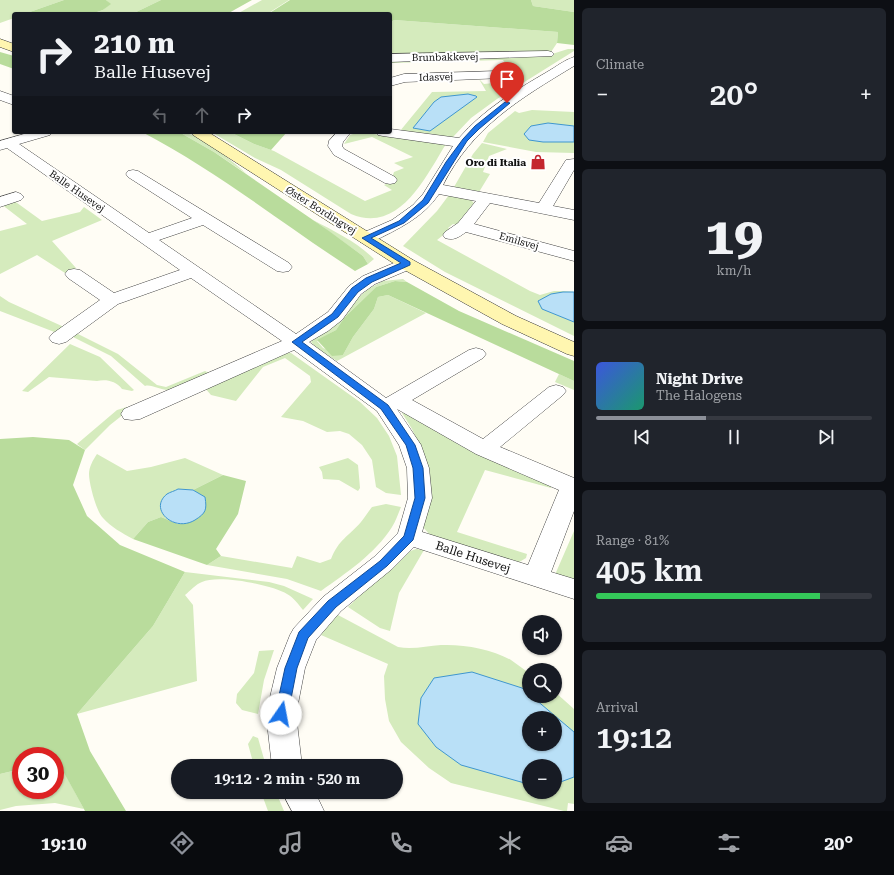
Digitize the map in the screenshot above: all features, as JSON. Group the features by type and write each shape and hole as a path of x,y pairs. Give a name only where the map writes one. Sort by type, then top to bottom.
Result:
{"street":[{"path":"0,43 12,47"},
{"name":"Brunbakkevej","path":"392,58 548,54"},
{"path":"366,238 401,222 426,201 463,143 477,128 507,103 574,61"},
{"name":"Idasvej","path":"392,81 404,78 485,79 499,75"},
{"path":"0,95 12,100"},
{"path":"392,133 463,143"},
{"name":"Balle Husevej","path":"4,144 38,134"},
{"name":"Øster Bordingvej","path":"201,134 407,264 509,320 574,350"},
{"path":"342,134 336,141 335,146 339,152 384,177 398,167"},
{"name":"Balle Husevej","path":"4,144 296,342 391,404 484,449 573,486 536,578"},
{"path":"543,209 571,163"},
{"path":"133,174 204,219 289,265 266,274"},
{"path":"434,188 574,215"},
{"name":"Emilsvej","path":"486,198 458,230 574,256"},
{"path":"146,239 204,219"},
{"path":"132,414 149,399 296,342 321,327 335,316 355,290 369,280 407,264"},
{"path":"57,280 81,271 112,300"},
{"path":"59,338 112,300 193,271"},
{"path":"391,404 476,354"},
{"path":"484,449 556,391"},
{"name":"Balle Husevej","path":"286,759 281,714 291,668 304,635 332,604 383,563 409,537 420,498 418,468 410,445 391,404"},
{"name":"Balle Husevej","path":"409,537 574,589"},
{"path":"302,799 308,811"}],"green space":[{"path":"0,0 64,0 30,12 12,12 12,19 0,23"},
{"path":"64,0 106,0 111,4 103,10 97,12 30,12"},
{"path":"106,0 161,0 136,12 97,12 103,10 110,4"},
{"path":"161,0 252,0 231,12 136,12"},
{"path":"262,0 289,0 270,12 241,12"},
{"path":"290,0 531,0 533,6 574,12 574,45 557,43 558,32 394,20 392,22 392,12 271,12"},
{"path":"531,0 574,0 574,12 533,6"},
{"path":"394,20 558,32 557,43 551,52 392,57 392,22"},
{"path":"568,49 574,49 574,51 497,99 471,118 452,138 392,130 400,131 432,92 486,91 479,79 484,84 494,83 493,78 501,76 496,71 510,70 503,60 392,63 392,60 549,55"},
{"path":"0,52 12,55 12,68 0,64"},
{"path":"532,110 574,112 574,153 536,152 483,142 488,133 515,111 519,113"},
{"path":"146,134 182,134 214,152 329,231 363,256 368,264 355,271 224,181 170,147"},
{"path":"182,134 189,134 215,148 247,174 214,152"},
{"path":"215,134 234,134 254,144 274,151 365,201 392,190 384,185 396,180 393,175 394,172 404,168 394,163 413,157 372,137 344,144 350,135 374,134 446,144 429,172 409,199 397,210 383,216 368,218 351,214 281,170 255,158"},
{"path":"234,134 285,134 271,150 254,144"},
{"path":"482,143 507,149 489,156 483,172 490,174 479,192 454,187 473,154"},
{"path":"449,195 468,197 474,203 457,225 453,224 448,228 451,229 437,240 540,295 554,291 574,291 563,292 542,309 574,322 574,336 445,272 403,246 437,211"},
{"path":"13,200 42,221 80,212 84,207 102,220 52,241 76,268 65,273 37,255 0,274 0,231 27,224 1,204"},
{"path":"313,220 353,242 374,259 368,264 363,256"},
{"path":"403,279 407,282 395,281 376,287 344,318 336,330 317,341 323,348 343,355 353,337 374,309 378,297 388,295 426,313 337,361 317,349 311,342 368,289 383,281"},
{"path":"395,281 407,282 459,311 574,361 574,381 388,295 378,297 374,309 353,337 343,355 332,356 317,340 336,330 344,318 376,287"},
{"path":"0,296 9,302 64,327 57,333 0,311"},
{"path":"74,332 118,354 157,385 166,387 205,371 209,373 168,390 145,386 111,356 69,335"},
{"path":"70,344 100,357 134,390 122,389 114,382 104,380 97,381 49,377 28,392 22,391"},
{"path":"277,353 291,353 360,402 377,418 389,436 397,456 401,495 386,493 376,487 372,460 362,445 349,434 340,431 327,432 303,421 281,417 311,382 310,376 285,358 263,367 236,401 211,395 204,387"},
{"path":"559,374 574,381 574,390 555,382"},
{"path":"127,407 129,410 110,425 85,450 77,444 117,410"},
{"path":"402,413 408,414 463,447 552,483 551,488 485,470 457,532 527,554 526,558 516,564 430,535 423,527 419,444"},
{"path":"33,437 69,440 85,450 73,485 87,516 120,545 185,572 153,626 77,714 90,751 126,811 85,811 64,773 64,747 12,747 12,771 0,774 0,439"},
{"path":"97,454 127,471 151,467 185,458 223,475 193,490 178,489 161,502 161,511 168,520 161,517 148,522 133,539 103,518 95,503 89,478 89,471 90,466"},
{"path":"348,458 358,465 360,488 358,491 339,480 323,479 322,472 319,467"},
{"path":"223,475 246,481 238,514 216,549 221,556 207,565 133,539 148,522 161,517 178,524 205,498 193,490"},
{"path":"386,504 401,507 396,520 385,537 360,562 321,591 287,579 207,565 221,556 292,568 297,556 320,563 331,559 337,547 361,522 372,507"},
{"path":"574,531 574,583 554,577"},
{"path":"416,549 424,550 399,593 390,631 380,628 348,607 405,553"},
{"path":"185,572 269,582 284,586 313,599 303,610 296,601 289,596 270,587 220,579 200,583 185,595 193,605 197,681 77,714 153,626"},
{"path":"338,615 398,647 414,648 441,645 468,646 487,650 511,660 522,668 522,703 562,703 562,698 574,709 574,804 568,803 567,811 564,811 451,783 429,768 401,742 389,721 385,699 384,676 388,664 321,635 329,623"},
{"path":"274,650 264,680 258,714 242,710 236,703 237,694 254,673 259,651"},
{"path":"253,736 258,738 264,759 252,759 248,744"},
{"path":"12,771 12,799 64,799 64,772 84,809 55,803 16,806 0,810 0,774"},
{"path":"264,799 279,799 284,811 268,811"}],"water":[{"path":"468,94 477,97 430,131 413,128 434,102 441,97"},
{"path":"548,123 574,126 574,142 543,142 529,140 524,134 531,126"},
{"path":"574,292 574,322 542,309 538,301 551,294"},
{"path":"178,489 193,490 205,497 206,508 204,513 195,520 187,523 179,524 166,518 160,506 162,500 167,494"},
{"path":"472,672 522,688 522,703 540,703 549,711 522,711 522,751 562,751 562,722 574,732 574,777 562,781 562,759 522,759 522,782 461,765 436,747 418,724 421,698 434,678"}],"place":[{"name":"Oro di Italia","path":"538,162"}],"route":[{"path":"281,714 291,668 304,635 332,604 383,563 409,537 420,498 418,468 410,445 400,427 385,407 296,342 321,327 335,316 355,290 369,280 407,264 366,238 401,222 415,212 426,201 465,140 507,103"}]}
